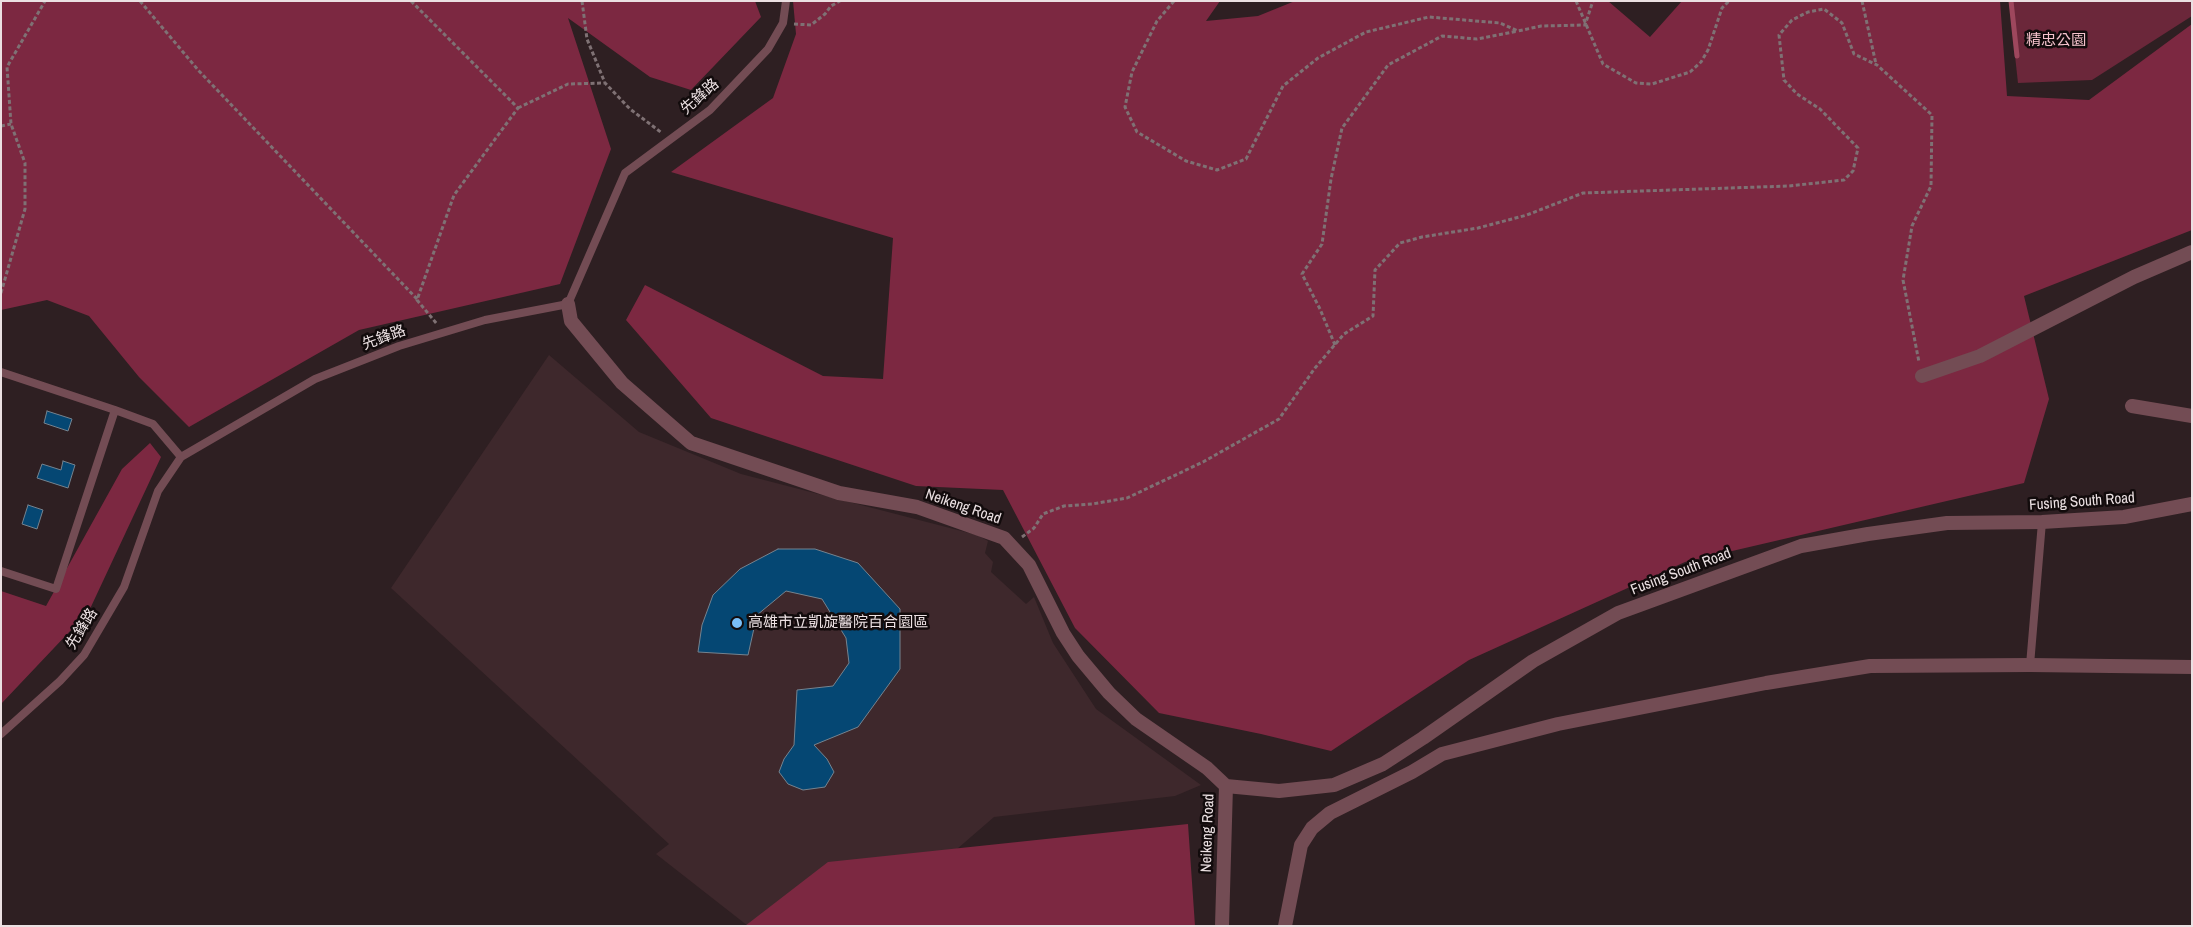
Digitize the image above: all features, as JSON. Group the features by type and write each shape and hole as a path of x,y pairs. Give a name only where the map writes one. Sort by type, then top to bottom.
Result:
{"street":[{"path":"1922,376 1980,356 2134,277 2192,252"},
{"name":"Neikeng Road","path":"568,304 571,321 622,383 691,443 839,493 917,507 1004,538 1029,565 1063,633 1078,656 1109,693 1136,719 1207,768 1226,786 1222,926"},
{"path":"2132,406 2192,416"},
{"name":"Fusing South Road","path":"1226,786 1279,791 1334,785 1383,764 1533,661 1618,613 1801,546 1868,534 1946,524 2042,522 2124,517 2192,504"},
{"path":"1285,926 1301,845 1312,828 1330,813 1412,772 1442,754 1558,724 1766,683 1870,666 2192,667"}],"lane":[{"name":"先鋒路","path":"1,734 60,681 84,655 124,587 158,491 182,457 316,379 399,346 485,320 568,304 624,173 710,110 768,49 783,23 786,1"},
{"path":"1,372 153,424 182,457"},
{"path":"1,571 56,589 115,410"},
{"path":"2030,665 2042,522"}],"path":[{"path":"1,293 25,209 25,162 11,124 7,67 45,1"},
{"path":"140,1 199,70 417,300 444,332"},
{"path":"411,1 518,108"},
{"path":"582,1 587,39 605,83 630,109 670,139"},
{"path":"783,23 811,25 825,14 831,6 840,1"},
{"path":"1174,1 1157,21 1132,72 1125,107 1137,132 1186,161 1217,170 1246,159 1283,86 1318,58 1366,32 1430,17 1500,22 1518,30"},
{"path":"1576,1 1603,64 1636,83 1652,84 1690,72 1701,62 1708,50 1722,8 1729,1"},
{"path":"1585,25 1593,1"},
{"path":"1862,1 1877,64"},
{"path":"1014,551 1018,540 1034,528 1043,514 1064,506 1092,504 1127,498 1203,462 1279,419 1316,368 1344,334 1373,316 1375,270 1400,243 1422,237 1478,228 1518,217 1583,193 1789,186 1844,180 1853,171 1858,148 1820,109 1797,94 1784,80 1779,35 1792,20 1808,12 1824,9 1842,23 1854,54 1877,64 1932,115 1931,186 1912,226 1903,280 1922,376"},
{"path":"1335,345 1302,274 1322,244 1331,179 1342,128 1388,65 1442,36 1476,39 1541,26 1585,25"},
{"path":"417,300 454,195 518,108 568,84 605,83"},
{"path":"1,126 11,124"}],"shaded area":[{"path":"1,1 755,1 761,17 691,90 650,77 568,18 611,149 560,284 359,330 189,427 139,377 89,316 47,300 1,310"},
{"path":"793,1 1220,1 1206,21 1258,16 1295,1 1608,1 1650,37 1682,1 2000,1 2007,96 2089,100 2192,24 2192,230 2024,296 2049,399 2024,483 1685,562 1469,660 1331,751 1159,713 1075,628 1003,490 916,486 711,418 626,320 645,285 823,376 883,379 893,238 671,172 773,98 796,34"},
{"name":"高雄市立凱旋醫院百合園區","path":"549,355 639,432 741,474 977,535 988,541 985,553 993,562 991,572 1026,604 1034,597 1053,643 1096,709 1201,785 1175,796 994,817 868,926 748,926 656,854 669,844 391,588"},
{"path":"150,443 161,457 89,611 1,704 1,591 46,606 122,469"},
{"path":"1188,824 1195,926 745,926 828,862"}],"green space":[{"name":"精忠公園","path":"2009,1 2192,1 2192,16 2092,80 2018,83"}],"building":[{"path":"47,411 72,419 68,431 44,423"},
{"path":"63,461 75,465 68,488 37,478 42,464 61,470"},
{"path":"28,505 43,510 37,529 22,524"},
{"path":"778,549 815,549 858,563 900,609 900,669 858,727 814,745 827,759 834,772 825,787 803,790 788,784 779,772 784,759 794,745 797,690 833,686 849,663 846,638 822,599 786,591 757,615 748,655 698,652 702,625 713,595 740,569"}],"waterway":[{"path":"2011,1 2017,56"}],"place":[{"name":"高雄市立凱旋醫院百合園區","path":"737,623"}]}
